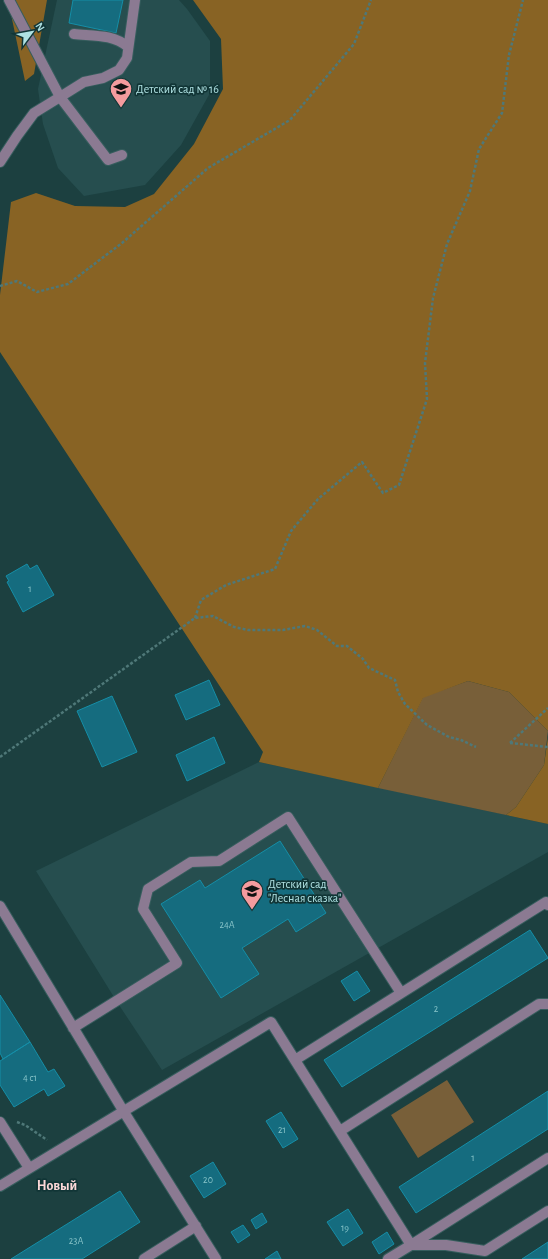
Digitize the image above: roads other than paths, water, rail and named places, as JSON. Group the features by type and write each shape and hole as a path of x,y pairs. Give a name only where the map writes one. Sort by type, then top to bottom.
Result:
{"street":[{"path":"9,0 60,97 108,160 122,155"},
{"path":"0,162 34,113 84,82 103,78 119,70 127,58 136,0"},
{"path":"74,34 110,37 117,39 128,47"},
{"path":"74,1028 177,963 143,909 148,889 191,862 218,861 288,817 401,993"},
{"path":"294,1060 546,902 548,905"},
{"path":"0,906 124,1112 216,1259"},
{"path":"340,1131 539,1004 548,1004"},
{"path":"0,1186 272,1022 294,1060 411,1245"},
{"path":"0,1122 29,1168"},
{"path":"388,1259 548,1158"},
{"path":"411,1245 446,1245 487,1255 548,1211"},
{"path":"144,1259 196,1226"}],"place":[{"name":"Детский сад № 16","path":"121,108"},
{"name":"Детский сад \"Лесная сказка\"","path":"252,910"}],"district":[{"name":"Новый","path":"57,1186"}]}
